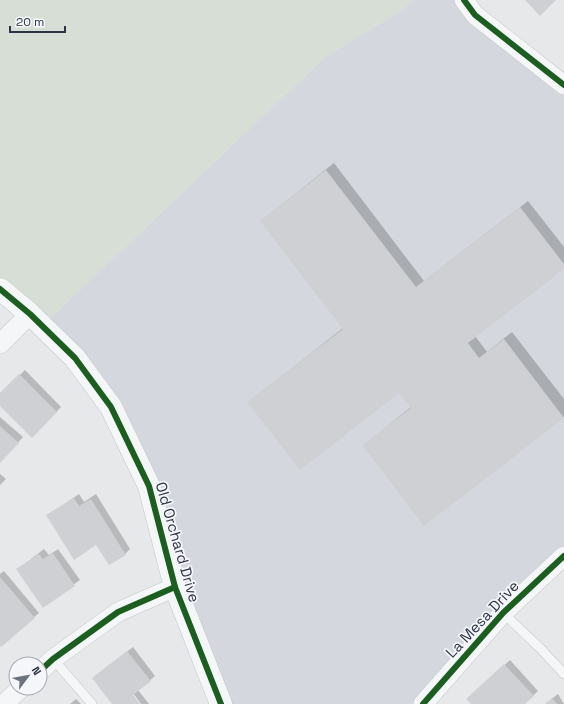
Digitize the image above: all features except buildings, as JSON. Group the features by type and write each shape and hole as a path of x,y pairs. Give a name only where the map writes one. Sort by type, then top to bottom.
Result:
{"street":[{"path":"464,0 475,15 564,85"},
{"name":"Old Orchard Drive","path":"0,290 30,314 75,358 111,407 149,486 175,587 216,695 221,704"},
{"path":"0,344 30,314"},
{"name":"La Mesa Drive","path":"424,704 503,612 564,556"},
{"path":"48,664 118,612 175,587"},
{"path":"4,704 12,696"}],"lane":[{"path":"503,612 564,674"},
{"path":"48,667 92,704"}],"shaded area":[{"path":"0,0 412,0 402,10 324,58 42,326 0,290"},
{"path":"412,0 464,0 564,85 564,556 423,704 221,704 111,407 42,326 324,58 402,10"}],"cycle path":[{"path":"464,0 475,15 564,85"},
{"path":"0,289 30,314 75,358 111,407 149,486 175,587 221,704"},
{"path":"423,704 503,613 564,556"},
{"path":"48,664 118,612 175,587"}]}
